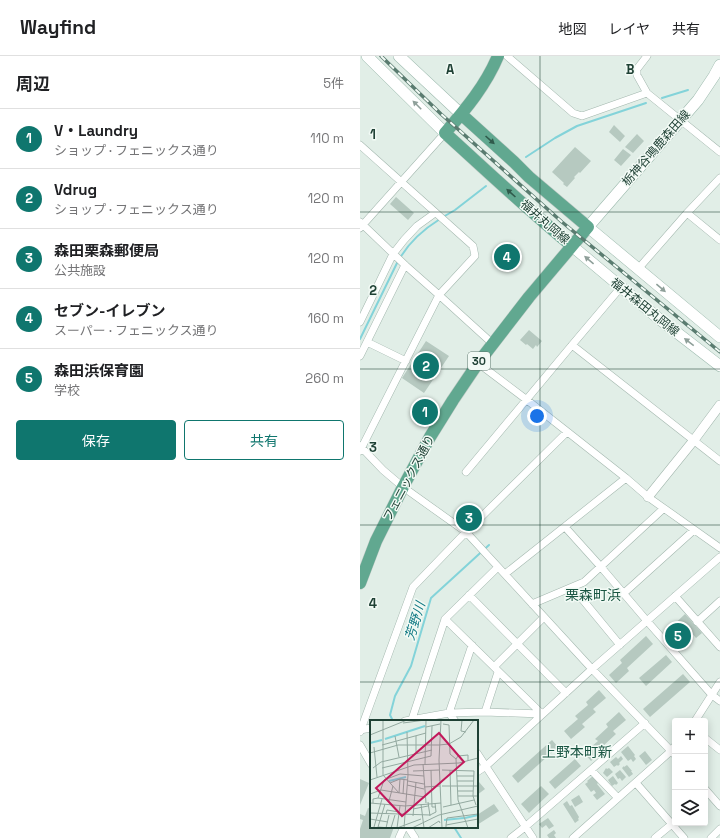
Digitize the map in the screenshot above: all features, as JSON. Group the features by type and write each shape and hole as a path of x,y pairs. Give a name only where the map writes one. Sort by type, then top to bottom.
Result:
{"main road":[{"path":"367,56 445,133 480,90 492,70 498,56"},
{"path":"399,56 461,114"},
{"name":"栃神谷鳴鹿森田線","path":"588,227 698,100 720,65"},
{"name":"福井丸岡線","path":"445,133 572,246 588,227 529,177 461,114"},
{"name":"福井森田丸岡線","path":"588,227 720,337"},
{"name":"福井森田丸岡線","path":"572,246 658,318 720,366"},
{"name":"フェニックス通り","path":"360,583 376,541 403,486 430,437 453,400 478,363 529,297 572,246"}],"street":[{"path":"507,56 573,113 582,116 647,93"},
{"path":"647,56 637,69 637,75 647,93 720,152"},
{"path":"445,133 361,225 493,344"},
{"path":"360,145 473,246 475,256 440,295 361,449 383,470 403,486 466,532 592,669 672,749"},
{"path":"638,269 720,178"},
{"path":"360,322 393,254 417,226 435,212"},
{"path":"687,213 720,240"},
{"path":"360,356 405,265"},
{"path":"466,472 621,287"},
{"path":"367,342 406,361"},
{"path":"572,345 720,461"},
{"path":"478,363 626,478 648,498 720,548"},
{"path":"648,498 720,405"},
{"path":"360,731 413,587 567,432"},
{"path":"505,574 626,478"},
{"path":"532,604 573,588 584,582 663,509"},
{"path":"565,527 712,695 720,701"},
{"path":"623,594 694,530"},
{"path":"478,771 486,766 592,669 720,557"},
{"path":"498,567 445,619 410,720 449,713 485,712 542,714"},
{"path":"573,588 620,644"},
{"path":"469,594 566,693"},
{"path":"675,596 720,647"},
{"path":"697,622 720,601"},
{"path":"485,712 496,669 517,643 544,617"},
{"path":"445,619 542,714"},
{"path":"449,713 472,645"},
{"path":"697,718 720,682"},
{"path":"449,713 454,720"},
{"path":"511,838 645,723"},
{"path":"360,731 370,728"},
{"path":"708,740 720,750"},
{"path":"360,745 370,762"},
{"path":"573,838 672,753"},
{"path":"478,754 532,838"},
{"path":"591,770 618,798"},
{"path":"636,783 672,824 655,838"},
{"path":"706,790 720,806"},
{"path":"674,826 684,838"},
{"path":"399,838 404,828"},
{"path":"409,828 415,838"},
{"path":"711,838 720,829"}],"building":[{"path":"614,125 625,136 620,142 609,132"},
{"path":"637,134 644,141 633,153 625,147"},
{"path":"575,147 591,161 574,177 575,178 567,187 552,172"},
{"path":"623,149 631,155 621,166 614,160"},
{"path":"396,197 414,213 408,220 390,204"},
{"path":"509,245 518,253 504,269 495,261"},
{"path":"529,330 542,341 533,349 520,340"},
{"path":"426,341 449,356 424,393 402,378"},
{"path":"421,408 431,414 428,418 418,413"},
{"path":"685,614 702,633 696,638 691,632 682,640 683,642 679,646 677,644 675,646 664,634"},
{"path":"646,636 653,644 627,668 629,671 616,683 609,675 622,663 620,660"},
{"path":"666,655 672,662 646,686 639,678"},
{"path":"683,674 690,682 650,717 643,709"},
{"path":"599,690 606,698 593,709 596,712 582,724 585,727 571,739 564,731 578,719 575,716 588,705 586,702"},
{"path":"619,712 626,720 613,731 616,734 602,747 604,749 591,761 584,753 598,741 595,739 608,727 606,724"},
{"path":"552,740 558,747 518,783 512,776"},
{"path":"628,746 635,755 634,756 636,759 633,762 631,759 628,761 621,752"},
{"path":"645,751 652,760 646,765 639,756"},
{"path":"621,756 623,759 619,763 620,764 614,767 610,762 616,757 618,759"},
{"path":"575,759 581,766 555,789 549,782"},
{"path":"627,765 633,774 629,777 622,768"},
{"path":"606,768 609,768 613,772 607,777 603,773"},
{"path":"620,770 626,777 622,781 620,778 618,779 615,774"},
{"path":"593,776 605,794 597,800 593,795 596,793 594,790 591,792 585,784"},
{"path":"613,776 618,783 612,786 608,780"},
{"path":"360,779 369,783 360,805"},
{"path":"479,782 485,789 478,794"},
{"path":"541,786 549,794 529,813 521,804"},
{"path":"579,795 583,802 575,807 571,800"},
{"path":"567,801 570,806 572,805 579,817 579,820 575,823 563,804"},
{"path":"494,804 499,811 478,824 478,814"},
{"path":"368,808 370,809 370,828 394,828 390,838 360,838 360,829 363,820 360,819 360,814 365,816"},
{"path":"548,818 554,826 549,829 546,825 542,828 539,824"},
{"path":"554,830 556,833 554,835 556,838 549,838 547,835"}],"waterway":[{"path":"662,98 688,90"},
{"path":"526,157 577,126 646,103"},
{"path":"443,217 455,210 486,186"},
{"path":"400,258 408,246 418,236 440,219"},
{"path":"360,339 398,261"},
{"name":"芳野川","path":"392,720 390,715 395,696 411,666 431,598 489,545"},
{"name":"芳野川","path":"455,828 461,838"}],"railway":[{"path":"381,56 441,114 562,222 720,352"}],"place":[{"name":"セブン-イレブン","path":"507,257"},
{"name":"Vdrug","path":"426,366"},
{"name":"V・Laundry","path":"425,412"},
{"name":"森田栗森郵便局","path":"469,518"},
{"name":"森田浜保育園","path":"678,636"}],"district":[{"name":"栗森町浜","path":"593,595"},
{"name":"上野本町新","path":"577,752"}]}
